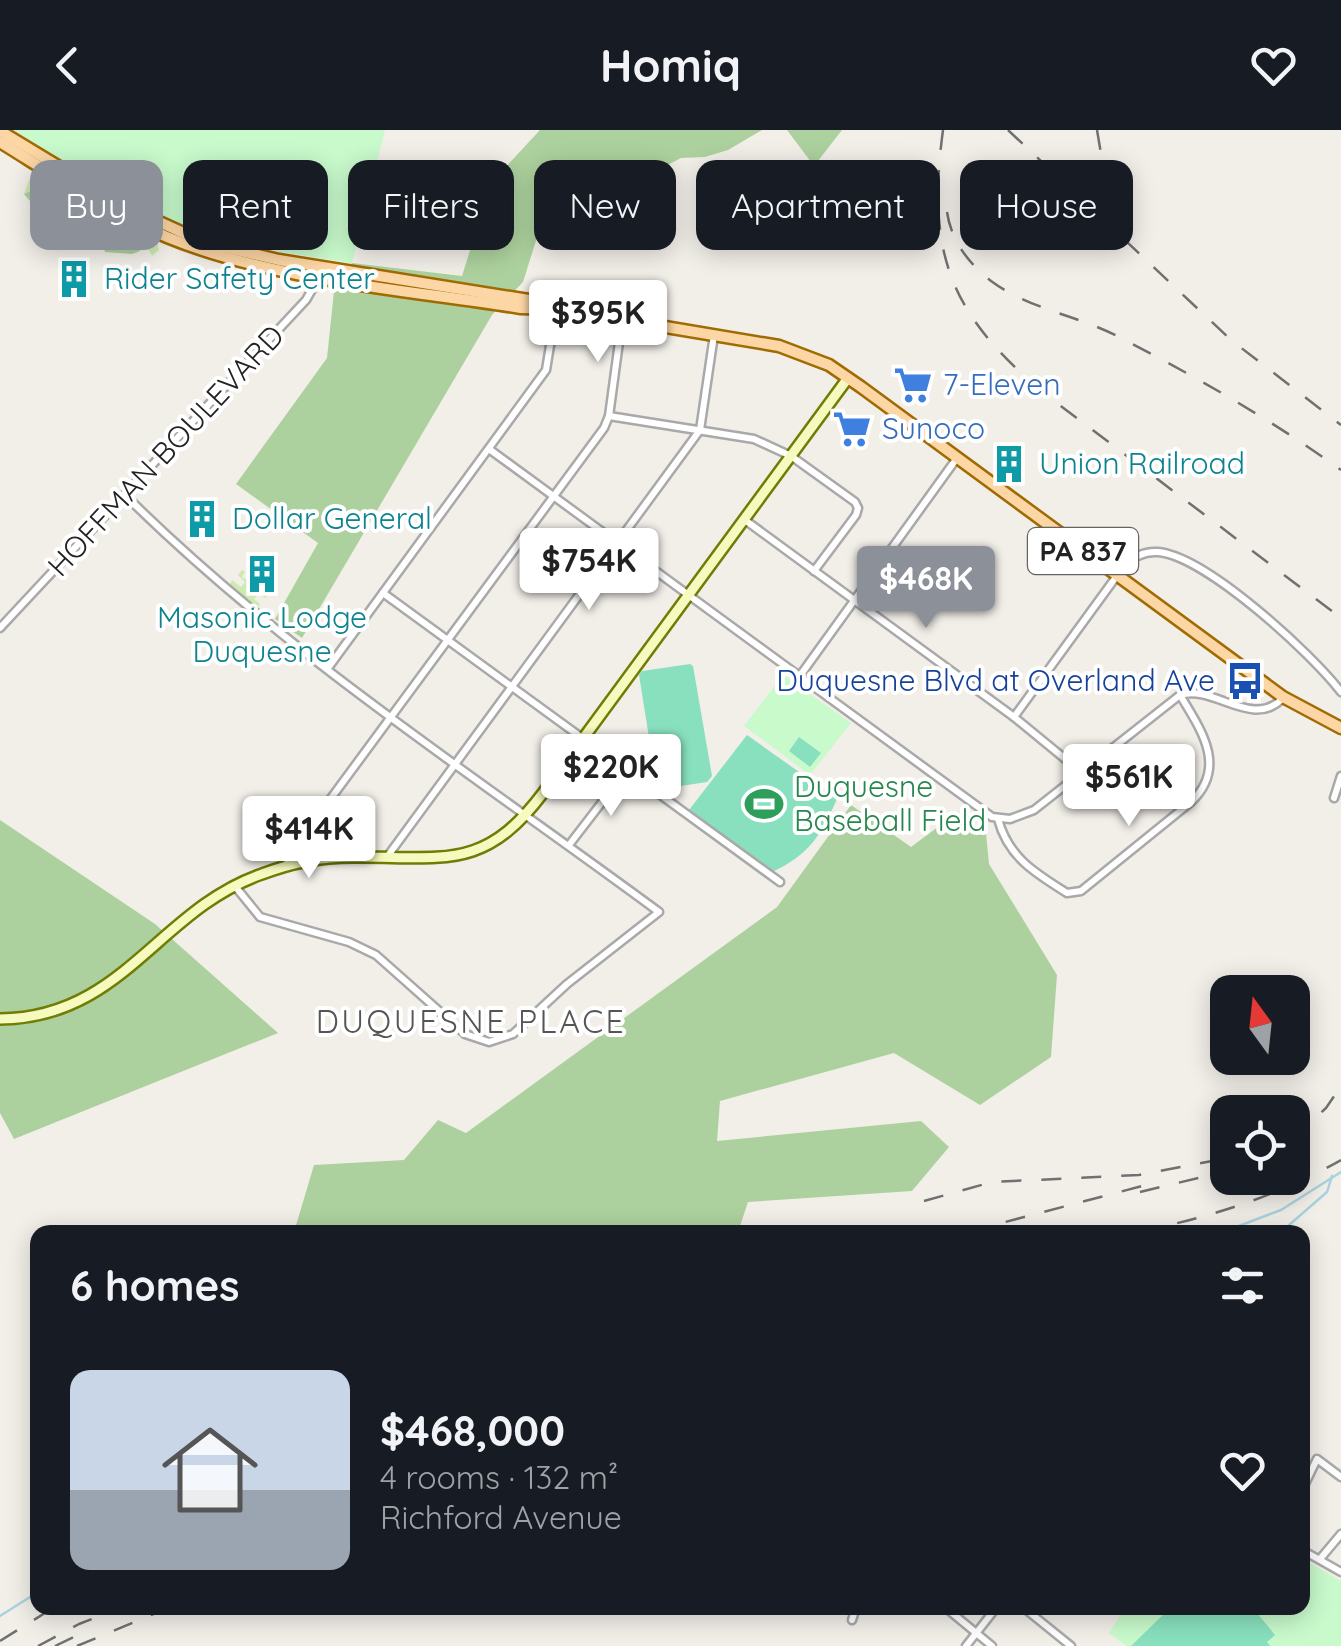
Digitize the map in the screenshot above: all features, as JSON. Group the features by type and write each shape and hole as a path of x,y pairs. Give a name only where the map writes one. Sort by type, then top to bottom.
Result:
{"main road":[{"name":"PA 837","path":"0,131 107,197 224,248 333,274 714,334 799,352 848,378 1284,697 1341,728"},
{"name":"PA 837","path":"0,142 95,201 169,238 249,264 317,271"}],"street":[{"name":"HOFFMAN BOULEVARD","path":"0,628 306,300 317,271"},
{"path":"328,668 550,362 556,309"},
{"path":"285,866 609,416 622,320"},
{"path":"387,858 700,430 714,334"},
{"path":"0,1020 47,1013 95,994 119,978 198,908 234,885 285,866 333,858 431,860 466,854 496,840 526,814 848,378"},
{"path":"609,416 754,440 791,456 855,502 858,508 814,572"},
{"path":"488,449 980,810 998,819 1028,814 1180,694 1204,693 1248,709 1271,708 1284,697"},
{"path":"799,677 957,458"},
{"path":"125,495 212,578 659,912 566,984 513,1034 498,1042 479,1041 454,1026 372,952 260,917 234,885"},
{"path":"745,520 1014,717 1081,772"},
{"path":"1014,717 1116,575 1131,560 1152,552 1190,562 1253,606 1341,692"},
{"path":"383,593 780,882"},
{"path":"998,819 1006,843 1024,864 1067,894 1081,891 1192,802 1205,785 1211,760 1208,744 1180,694"},
{"path":"568,845 626,771"},
{"path":"1334,798 1341,776"},
{"path":"1310,1473 1317,1459 1341,1477"},
{"path":"1320,1560 1341,1534"},
{"path":"1310,1554 1341,1572"},
{"path":"852,1620 854,1615"},
{"path":"954,1615 992,1646"},
{"path":"966,1646 990,1615"},
{"path":"1033,1615 1071,1646"}],"green space":[{"path":"14,130 385,130 378,160 348,160 348,250 355,250 352,263 275,250 328,250 328,160 183,160 183,225 163,217 163,160 62,160"},
{"path":"540,130 762,130 728,150 705,157 676,161 534,160 534,247 523,282 492,315 302,638 275,619 318,543 236,484 327,358 334,291 352,263 462,276 470,250 514,250 512,160"},
{"path":"787,130 842,130 819,160 810,160"},
{"path":"104,250 140,251 132,254"},
{"path":"242,570 242,577 269,594 265,598 259,594 254,599 260,604 258,607 229,586 232,580 241,587 245,582 238,575"},
{"path":"690,664 712,776 707,782 661,789 657,787 639,675 642,671"},
{"path":"783,675 851,723 810,775 744,726"},
{"name":"Duquesne Baseball Field","path":"747,735 837,799 812,843 772,872 689,810"},
{"path":"799,737 821,753 810,767 789,751"},
{"path":"851,805 911,847 958,812 986,833 989,864 1057,975 1051,1057 980,1105 894,1053 720,1101 717,1141 921,1121 949,1147 912,1191 748,1202 740,1225 296,1225 314,1165 404,1160 438,1120 466,1133 777,907"},
{"path":"0,820 155,924 278,1033 14,1139 0,1113"},
{"path":"1310,1563 1341,1581 1341,1646 1126,1646 1109,1633 1120,1615 1310,1615"},
{"path":"1163,1615 1259,1615 1275,1635 1267,1642 1270,1646 1131,1646"}],"waterway":[{"path":"1241,1225 1281,1210 1341,1172"},
{"path":"1289,1225 1327,1192 1332,1176"},
{"path":"0,1616 30,1597"}],"railway":[{"path":"943,130 939,174 943,249 968,311 989,339 1049,397 1341,618"},
{"path":"1008,130 1231,340 1341,425"},
{"path":"1097,130 1102,160"},
{"path":"947,212 962,250 975,267 1006,291 1117,336 1174,366 1260,416 1341,470"},
{"path":"1310,1123 1341,1086"},
{"path":"1169,1225 1242,1204 1341,1160"},
{"path":"924,1201 992,1182 1139,1175 1210,1161"},
{"path":"1140,1192 1210,1175"},
{"path":"994,1225 1150,1184"},
{"path":"0,1641 42,1615"},
{"path":"38,1646 103,1615"},
{"path":"77,1646 151,1615"},
{"path":"55,1646 88,1630"}],"place":[{"name":"Rider Safety Center","path":"74,279"},
{"name":"7-Eleven","path":"913,385"},
{"name":"Sunoco","path":"852,429"},
{"name":"Union Railroad","path":"1009,464"},
{"name":"Dollar General","path":"202,519"},
{"name":"Masonic Lodge Duquesne","path":"262,574"},
{"name":"Duquesne Blvd at Overland Ave","path":"1245,681"},
{"name":"Duquesne Baseball Field","path":"764,804"}],"district":[{"name":"DUQUESNE PLACE","path":"471,1022"}]}
